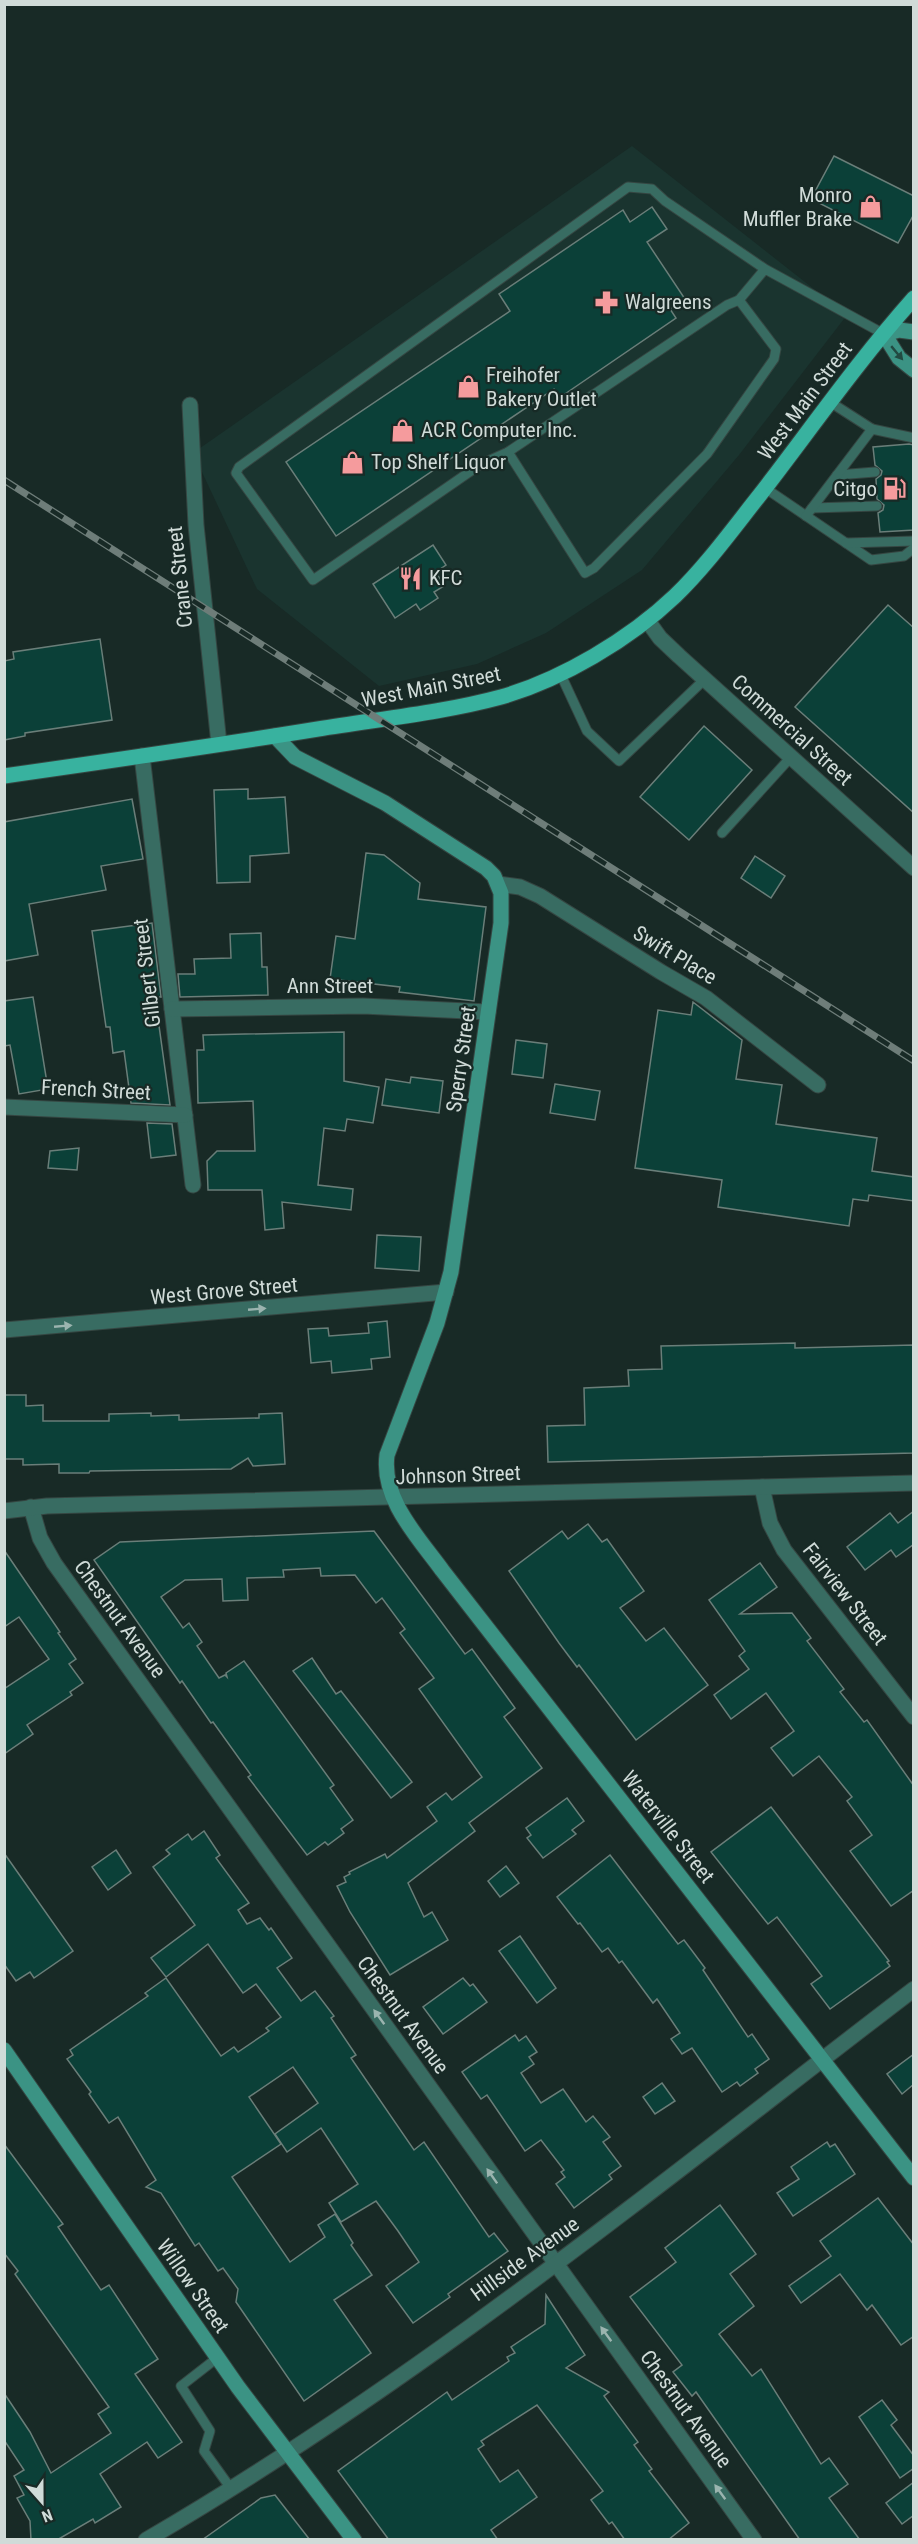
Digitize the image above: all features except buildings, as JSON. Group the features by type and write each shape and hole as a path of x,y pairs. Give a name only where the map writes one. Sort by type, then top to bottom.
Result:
{"main road":[{"name":"West Main Street","path":"4,776 275,736 480,701 523,689 560,673 647,620 688,583 914,298"}],"street":[{"path":"914,332 899,330 884,334 899,358 914,369"},
{"name":"Crane Street","path":"190,405 195,525 219,744"},
{"name":"Commercial Street","path":"647,620 660,638 914,868"},
{"path":"275,736 295,757 385,803 475,860 494,876 498,884"},
{"name":"Gilbert Street","path":"142,756 193,1185"},
{"name":"Sperry Street","path":"394,1498 387,1480 387,1455 437,1323 456,1246 502,906 498,884"},
{"name":"Swift Place","path":"498,884 520,887 540,896 706,998 818,1085"},
{"name":"Ann Street","path":"172,1009 352,1006 488,1012"},
{"name":"French Street","path":"4,1107 185,1115"},
{"name":"West Grove Street","path":"4,1330 446,1292"},
{"name":"Johnson Street","path":"4,1511 31,1507 914,1483"},
{"name":"Fairview Street","path":"762,1487 770,1523 784,1550 914,1717"},
{"name":"Waterville Street","path":"394,1498 411,1527 450,1579 914,2178"},
{"name":"Chestnut Avenue","path":"31,1507 40,1538 54,1563 754,2540"},
{"name":"Hillside Avenue","path":"146,2540 232,2490 287,2454 556,2264 914,1989"},
{"name":"Willow Street","path":"4,2050 217,2358 287,2454 354,2540"}],"lane":[{"path":"765,269 739,300 728,305 508,452 482,464 312,580 236,473 239,467 628,187 652,189 665,201 765,269 884,334"},
{"path":"508,452 585,573 594,568 707,454 774,359 776,350 739,300"},
{"path":"830,402 872,429 914,438"},
{"path":"809,512 872,429"},
{"path":"837,475 875,472"},
{"path":"765,488 809,512 846,543 871,560 904,556 914,548"},
{"path":"809,512 877,506"},
{"path":"846,543 914,541"},
{"path":"560,673 587,731 619,761 705,679"},
{"path":"722,834 791,757"},
{"path":"217,2358 181,2386 210,2431 204,2451 232,2490"}],"shaded area":[{"path":"632,146 847,315 739,455 642,570 546,633 477,664 379,686 257,589 193,453"}],"railway":[{"path":"4,480 914,1061"}],"place":[{"name":"Monro Muffler Brake","path":"870,207"},
{"name":"Walgreens","path":"607,302"},
{"name":"Freihofer Bakery Outlet","path":"468,387"},
{"name":"ACR Computer Inc.","path":"403,430"},
{"name":"Top Shelf Liquor","path":"353,462"},
{"name":"Citgo","path":"895,489"},
{"name":"KFC","path":"411,578"}]}
